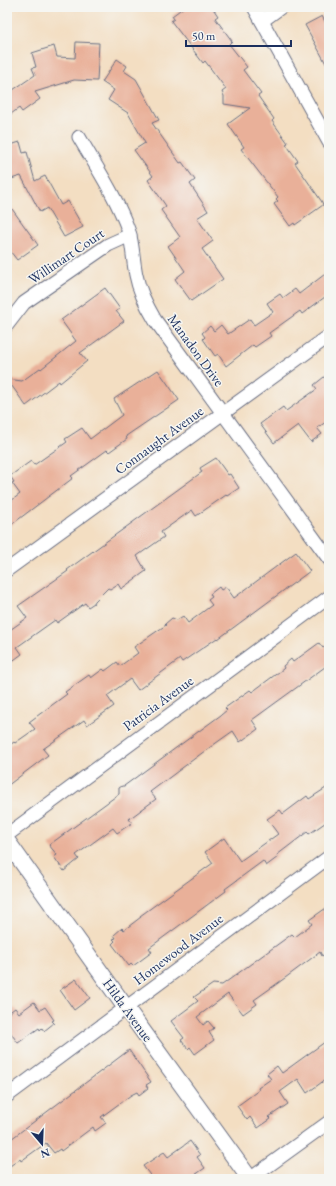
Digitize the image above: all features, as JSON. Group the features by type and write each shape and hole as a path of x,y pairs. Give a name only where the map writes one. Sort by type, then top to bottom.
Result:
{"street":[{"path":"254,7 329,142"},
{"path":"262,21 281,7"},
{"name":"Manadon Drive","path":"79,137 122,213 130,235 136,275 142,297 148,309 222,414 329,559"},
{"name":"Willimart Court","path":"7,325 24,303 108,245 130,235"},
{"name":"Connaught Avenue","path":"7,570 329,336"},
{"name":"Patricia Avenue","path":"7,835 329,597"},
{"name":"Hilda Avenue","path":"7,841 250,1179"},
{"name":"Homewood Avenue","path":"7,1096 329,857"},
{"path":"250,1179 329,1122"}],"building":[{"path":"184,7 212,7 218,16 215,18 232,41 229,44 247,67 243,70 261,94 258,96 274,119 272,121 288,143 286,144 298,161 295,163 322,202 323,205 295,225 294,223 290,226 274,204 278,201 276,199 278,197 241,149 244,147 228,124 250,108 224,104 224,96 222,92 226,89 205,61 203,63 171,21 174,19 172,16"},
{"path":"322,16 329,29 329,69 305,25"},
{"path":"76,42 99,43 97,81 74,80 35,92 40,99 22,112 19,108 7,117 7,94 35,75 32,68 36,67 32,53 54,46 57,57 75,58"},
{"path":"117,59 127,66 124,71 136,79 159,120 152,123 180,163 182,162 195,180 190,184 208,211 197,218 213,241 202,249 223,279 191,301 175,279 185,271 168,246 180,237 161,210 166,206 148,180 153,176 134,150 145,143 128,113 108,100 114,90 102,82"},
{"path":"20,142 23,153 27,152 35,181 45,176 61,205 68,201 83,227 64,237 47,208 40,212 21,176 11,179 7,164 7,146"},
{"path":"7,202 38,245 17,260 7,247"},
{"path":"329,271 329,294 302,314 300,311 269,333 271,336 255,347 253,345 226,366 218,354 215,356 203,339 205,337 202,333 210,326 214,331 221,325 228,334 250,319 254,325 273,312 267,303 280,294 283,298 295,289 299,294"},
{"path":"105,288 120,309 116,311 124,321 80,353 87,361 60,383 59,381 26,406 7,379 22,381 40,368 41,369 76,341 61,320"},
{"path":"158,370 179,400 126,436 127,439 109,452 107,450 71,476 73,478 7,528 7,504 20,494 12,483 14,482 10,476 31,461 34,465 67,442 65,439 82,428 90,439 122,415 114,399"},
{"path":"329,373 329,420 317,428 322,434 311,442 298,425 274,443 260,424 283,407 286,411 317,389 314,385"},
{"path":"216,458 228,475 230,474 239,488 227,496 226,495 196,516 192,510 161,532 164,537 137,556 146,571 121,589 118,584 110,589 108,588 94,603 88,607 85,603 57,623 55,620 17,647 22,654 7,665 7,632 27,618 18,606 202,472 200,468"},
{"path":"296,552 310,571 218,639 217,638 182,662 180,659 138,690 130,679 107,696 114,706 87,725 84,720 43,749 48,755 7,786 7,747 35,729 29,722 67,694 65,692 89,675 91,678 103,669 105,671 117,662 120,666 138,653 134,647 166,625 165,624 172,618 177,620 183,616 188,623 212,605 208,600 212,597 210,594 219,587 221,590 226,587 234,598"},
{"path":"319,643 323,648 329,643 329,664 252,720 258,729 240,742 233,731 202,753 150,792 156,799 129,819 132,823 117,833 113,828 76,855 79,859 64,871 54,857 57,855 49,845 119,794 119,788 124,786 221,715 227,710 225,708 250,690 252,692 283,669 283,666 291,659 293,662"},
{"path":"329,786 329,820 309,834 307,832 277,855 278,857 266,866 263,861 225,889 226,891 149,948 152,952 133,966 131,964 129,966 112,944 115,941 113,939 116,938 114,935 122,928 124,930 141,917 140,916 213,863 205,852 224,838 240,861 278,834 267,819 280,810 283,814 307,796 309,799"},
{"path":"329,906 329,951 322,956 320,952 254,1000 257,1004 243,1014 228,994 197,1017 203,1025 208,1021 214,1028 209,1032 214,1040 195,1054 190,1047 188,1049 181,1040 184,1038 171,1021 198,1001 194,997 213,984 222,985 292,934 295,937 312,924 309,920"},
{"path":"76,979 90,998 74,1010 60,990"},
{"path":"34,1002 40,1010 45,1007 54,1020 52,1021 54,1023 44,1031 42,1028 40,1030 39,1028 18,1043 7,1028 7,1014 15,1008 19,1013"},
{"path":"329,1039 329,1077 307,1093 298,1079 280,1092 288,1104 269,1117 271,1119 258,1128 250,1117 247,1120 237,1106 271,1079 267,1074 277,1066 282,1073"},
{"path":"129,1050 151,1082 146,1085 148,1088 139,1095 137,1092 131,1095 101,1117 106,1123 95,1131 93,1127 61,1151 60,1149 54,1153 46,1143 21,1161 20,1159 7,1168 7,1142"},
{"path":"190,1141 200,1155 197,1157 205,1168 189,1179 153,1179 143,1166 164,1152 168,1157"}]}
